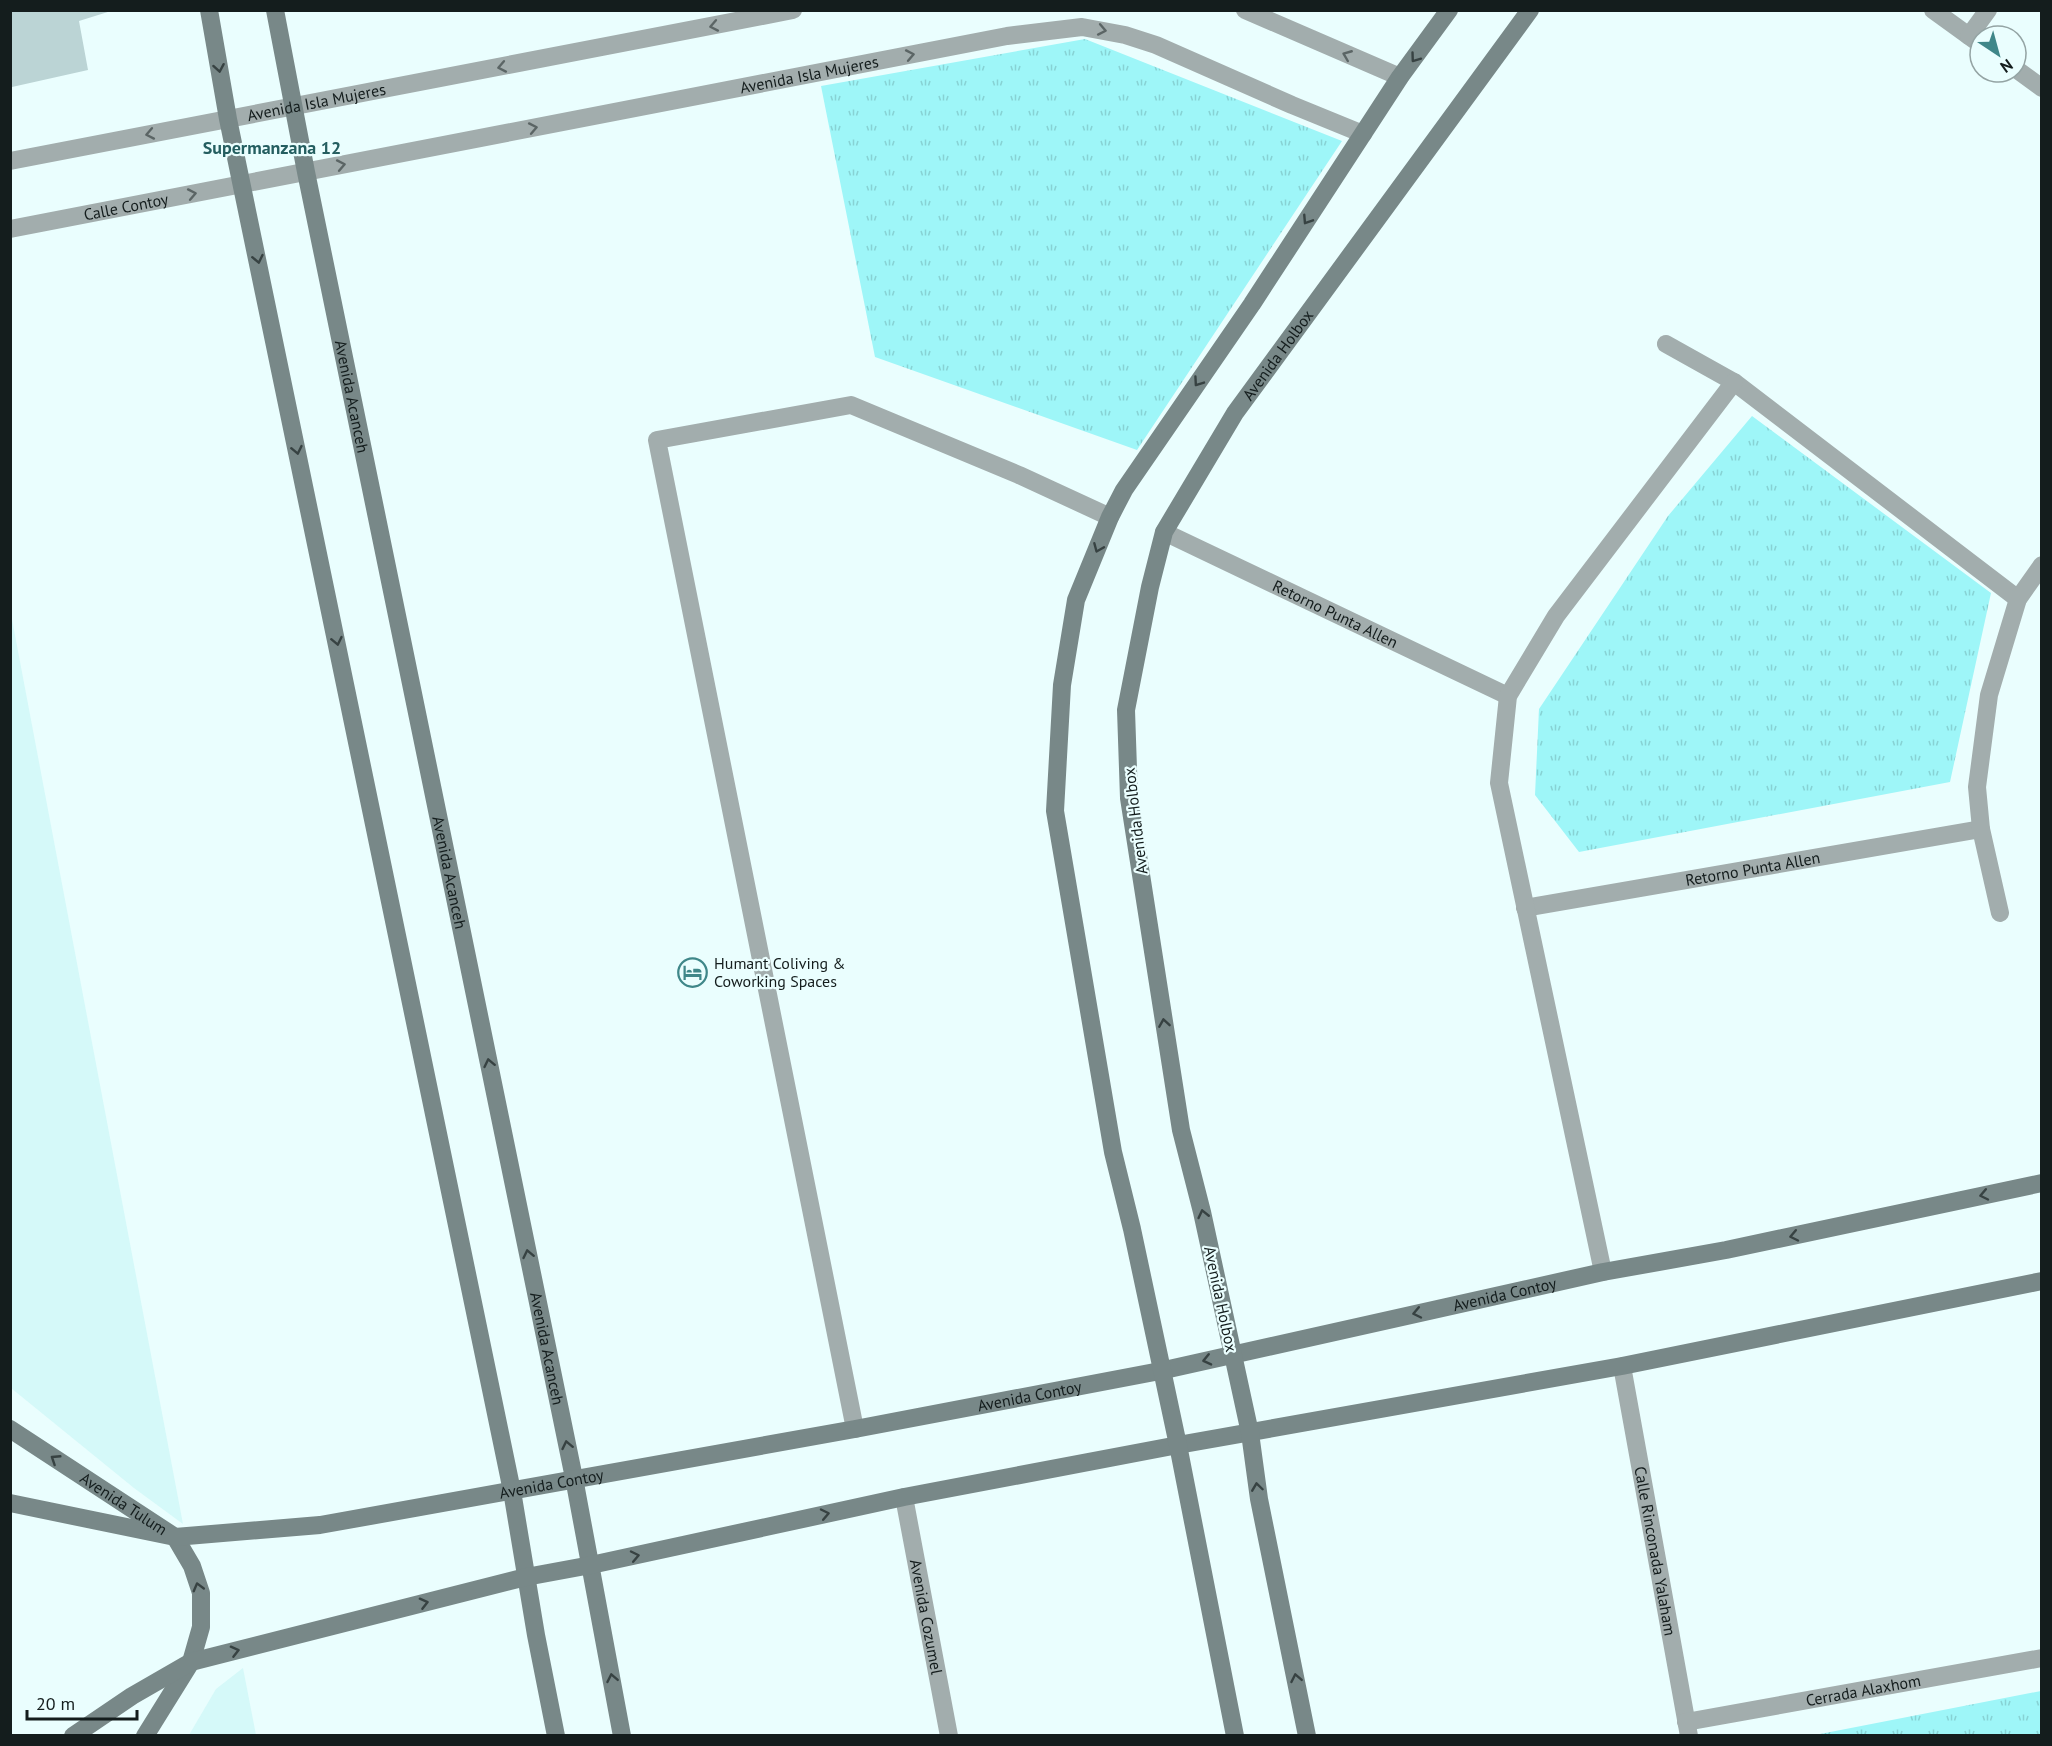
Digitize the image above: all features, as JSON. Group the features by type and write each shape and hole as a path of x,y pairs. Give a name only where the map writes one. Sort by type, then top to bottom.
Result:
{"street":[{"path":"209,10 228,120 512,1491 556,1736"},
{"name":"Avenida Acanceh","path":"274,10 574,1478 622,1736"},
{"name":"Avenida Isla Mujeres","path":"228,120 793,10"},
{"path":"1245,10 1400,77"},
{"path":"1235,1736 1178,1445 1160,1371 1132,1229 1113,1152 1055,811 1062,685 1076,600 1110,517 1124,490 1252,304 1400,77 1449,10"},
{"name":"Avenida Holbox","path":"1307,1736 1259,1499 1250,1433 1202,1212 1181,1130 1129,798 1126,710 1150,587 1164,532 1235,413 1530,10"},
{"path":"1933,10 1968,35"},
{"path":"1982,24 1988,10"},
{"name":"Avenida Isla Mujeres","path":"243,184 1007,36 1082,27 1125,35 1156,45 1363,134"},
{"path":"2028,78 2042,88"},
{"path":"10,161 228,120"},
{"name":"Calle Contoy","path":"10,229 243,184"},
{"path":"1666,344 1734,382 2018,599"},
{"path":"1603,1272 1498,783 1508,696 1556,616 1734,382"},
{"path":"855,1429 657,440 851,405 1019,475 1110,517"},
{"name":"Retorno Punta Allen","path":"1164,532 1508,696"},
{"path":"2000,913 1981,829 1977,787 1989,695 2018,599 2042,565"},
{"name":"Retorno Punta Allen","path":"1525,908 1981,829"},
{"name":"Avenida Contoy","path":"10,1503 175,1537 320,1525 855,1429 1160,1371 1603,1272 1726,1250 2042,1183"},
{"path":"73,1736 132,1696 191,1662 526,1577 904,1497 1178,1445 1622,1366 2042,1281"},
{"name":"Calle Rinconada Yalaham","path":"1622,1366 1687,1729"},
{"name":"Avenida Tulum","path":"10,1429 175,1537 192,1566 201,1593 201,1627 191,1662 145,1736"},
{"name":"Avenida Cozumel","path":"904,1497 949,1736"},
{"name":"Cerrada Alaxhom","path":"1687,1729 2042,1658"}],"shaded area":[{"path":"10,614 183,1524 134,1488 11,1388"},
{"path":"243,1668 256,1735 189,1735 216,1689"}],"green space":[{"path":"1085,39 1342,141 1137,450 875,357 821,86"},
{"path":"1752,416 1991,593 1950,782 1579,852 1535,795 1539,709 1668,516"},
{"path":"2041,1691 2041,1735 1815,1735"}],"building":[{"path":"10,10 111,11 79,21 88,70 12,87"}],"place":[{"name":"Humant Coliving & Coworking Spaces","path":"693,972"}],"district":[{"name":"Supermanzana 12","path":"272,147"}]}
